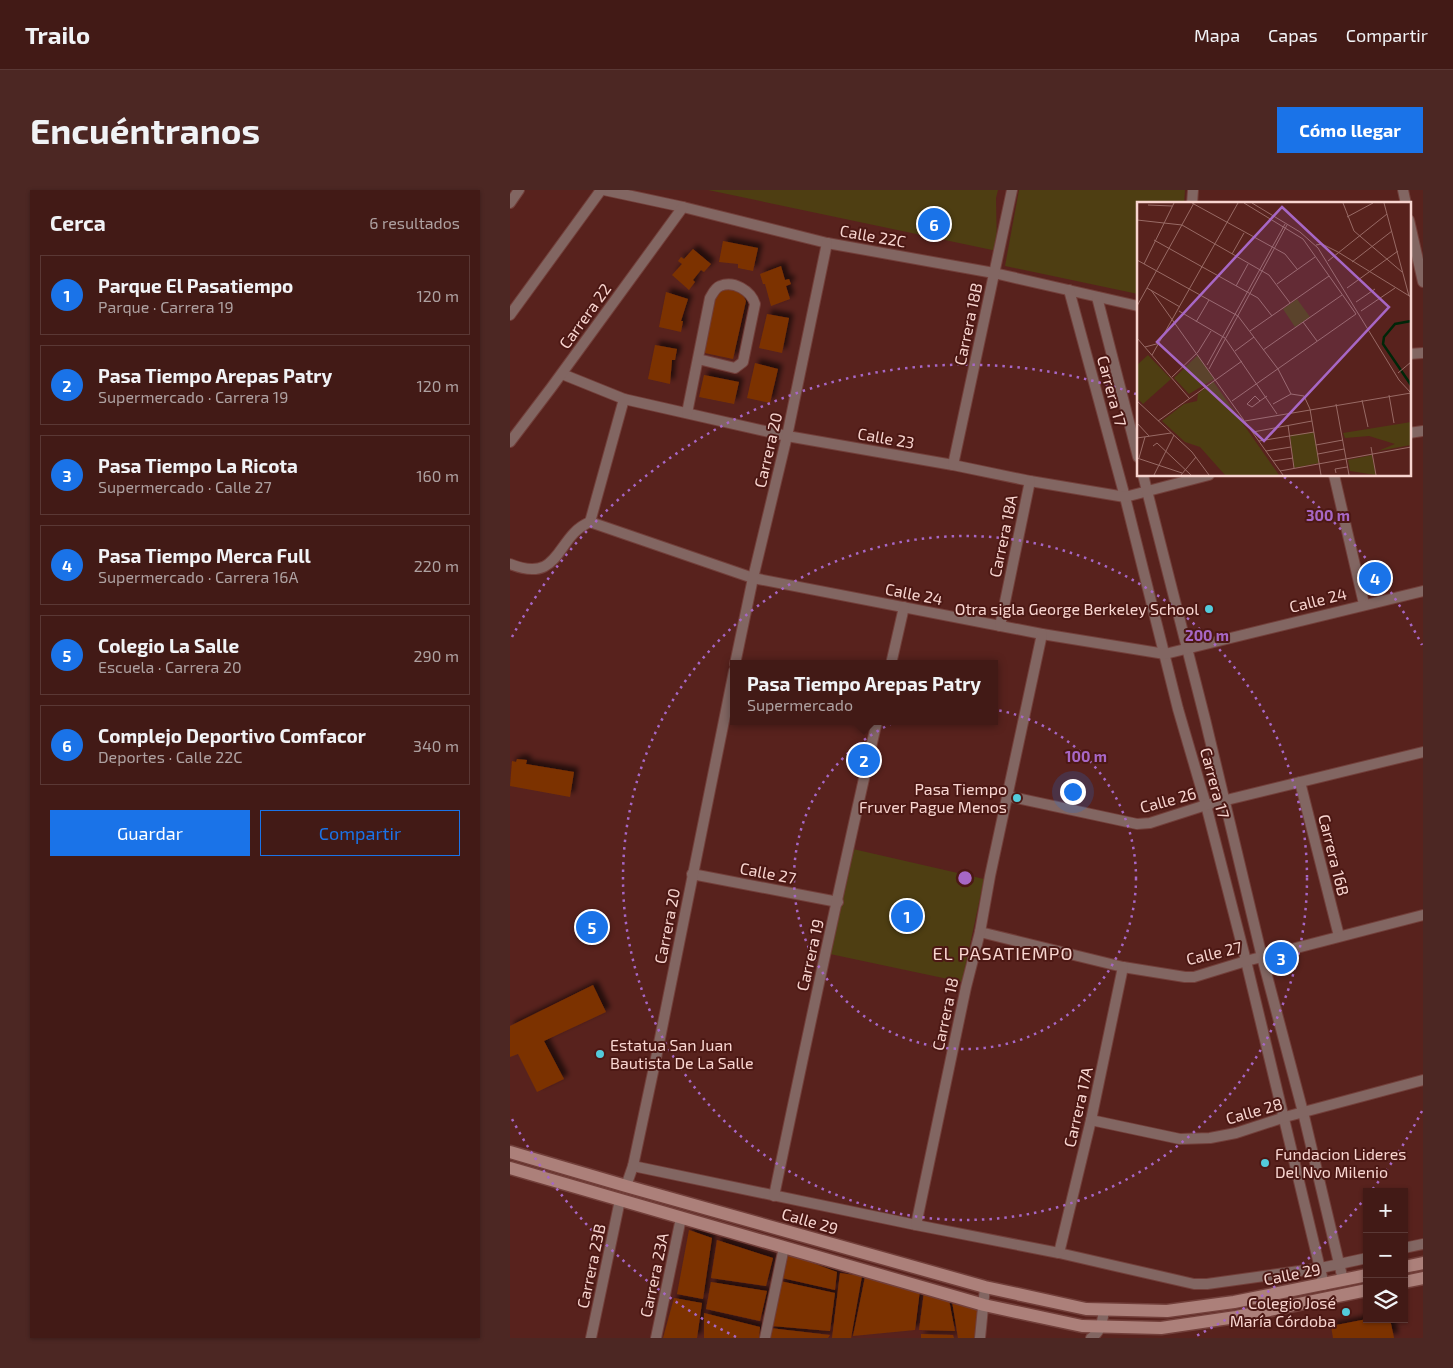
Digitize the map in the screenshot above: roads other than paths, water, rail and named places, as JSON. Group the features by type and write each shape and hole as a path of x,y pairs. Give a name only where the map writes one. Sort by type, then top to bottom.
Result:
{"main road":[{"name":"Calle 29","path":"510,1152 985,1287 1086,1310 1167,1311 1234,1302 1363,1276"},
{"name":"Calle 29","path":"510,1168 984,1306 1082,1326 1161,1328 1236,1317 1363,1291"},
{"path":"1408,1266 1423,1263"},
{"path":"1408,1281 1423,1278"}],"street":[{"path":"510,202 519,190"},
{"path":"510,315 602,190"},
{"name":"Calle 22C","path":"602,190 683,207 827,243 994,273 1137,306"},
{"name":"Carrera 18B","path":"953,465 1012,190"},
{"name":"Carrera 22","path":"510,442 562,374 683,207"},
{"path":"1411,229 1423,282"},
{"name":"Carrera 20","path":"737,660 753,578 787,436 827,243"},
{"path":"687,413 710,298 714,290 722,285 735,285 747,291 753,297 755,304 743,362 736,368 698,359"},
{"name":"Carrera 17","path":"1069,290 1246,961 1324,1285"},
{"name":"Carrera 17","path":"1097,297 1137,453"},
{"name":"Calle 23","path":"562,374 624,399 787,436 1125,497 1205,476"},
{"path":"510,564 523,569 533,570 541,568 553,561 580,526 590,522 624,399"},
{"name":"Carrera 17","path":"1143,476 1186,649 1206,719 1262,957 1303,1112 1343,1280"},
{"path":"1334,476 1364,604"},
{"name":"Carrera 18A","path":"1000,626 1030,481"},
{"name":"Calle 24","path":"590,522 753,578 1042,634 1165,654 1423,590"},
{"path":"892,660 904,607"},
{"name":"Carrera 18","path":"916,1225 1042,634"},
{"name":"Carrera 20","path":"626,1186 633,1166 656,1058 730,690"},
{"name":"Carrera 19","path":"774,1196 824,956 838,902 849,844 877,725"},
{"name":"Calle 26","path":"1007,796 1137,824 1150,823 1206,805 1423,752"},
{"name":"Carrera 16B","path":"1300,782 1339,936"},
{"name":"Calle 27","path":"692,874 838,902"},
{"name":"Calle 27","path":"980,932 1124,967 1194,977 1246,961 1423,915"},
{"name":"Carrera 17A","path":"1059,1253 1091,1120 1124,967"},
{"name":"Calle 28","path":"1091,1120 1180,1139 1210,1138 1423,1080"},
{"path":"633,1166 1059,1253 1194,1284 1207,1284 1321,1268 1363,1259"},
{"name":"Carrera 23B","path":"591,1338 620,1200"},
{"name":"Carrera 23A","path":"656,1338 681,1218"},
{"path":"1408,1247 1423,1244"},
{"path":"765,1338 784,1247"},
{"path":"980,1338 985,1287"},
{"path":"1091,1338 1097,1335 1104,1311"}],"place":[{"name":"Complejo Deportivo Comfacor","path":"934,224"},
{"name":"Pasa Tiempo Merca Full","path":"1375,578"},
{"name":"Otra sigla George Berkeley School","path":"1209,609"},
{"name":"Pasa Tiempo Arepas Patry","path":"864,760"},
{"name":"Pasa Tiempo Fruver Pague Menos","path":"1017,798"},
{"name":"Parque El Pasatiempo","path":"907,916"},
{"name":"Colegio La Salle","path":"592,927"},
{"name":"Pasa Tiempo La Ricota","path":"1281,958"},
{"name":"Estatua San Juan Bautista De La Salle","path":"600,1054"},
{"name":"Fundacion Lideres Del Nvo Milenio","path":"1265,1163"},
{"name":"Colegio José María Córdoba","path":"1346,1312"}],"district":[{"name":"EL PASATIEMPO","path":"1003,954"}]}
